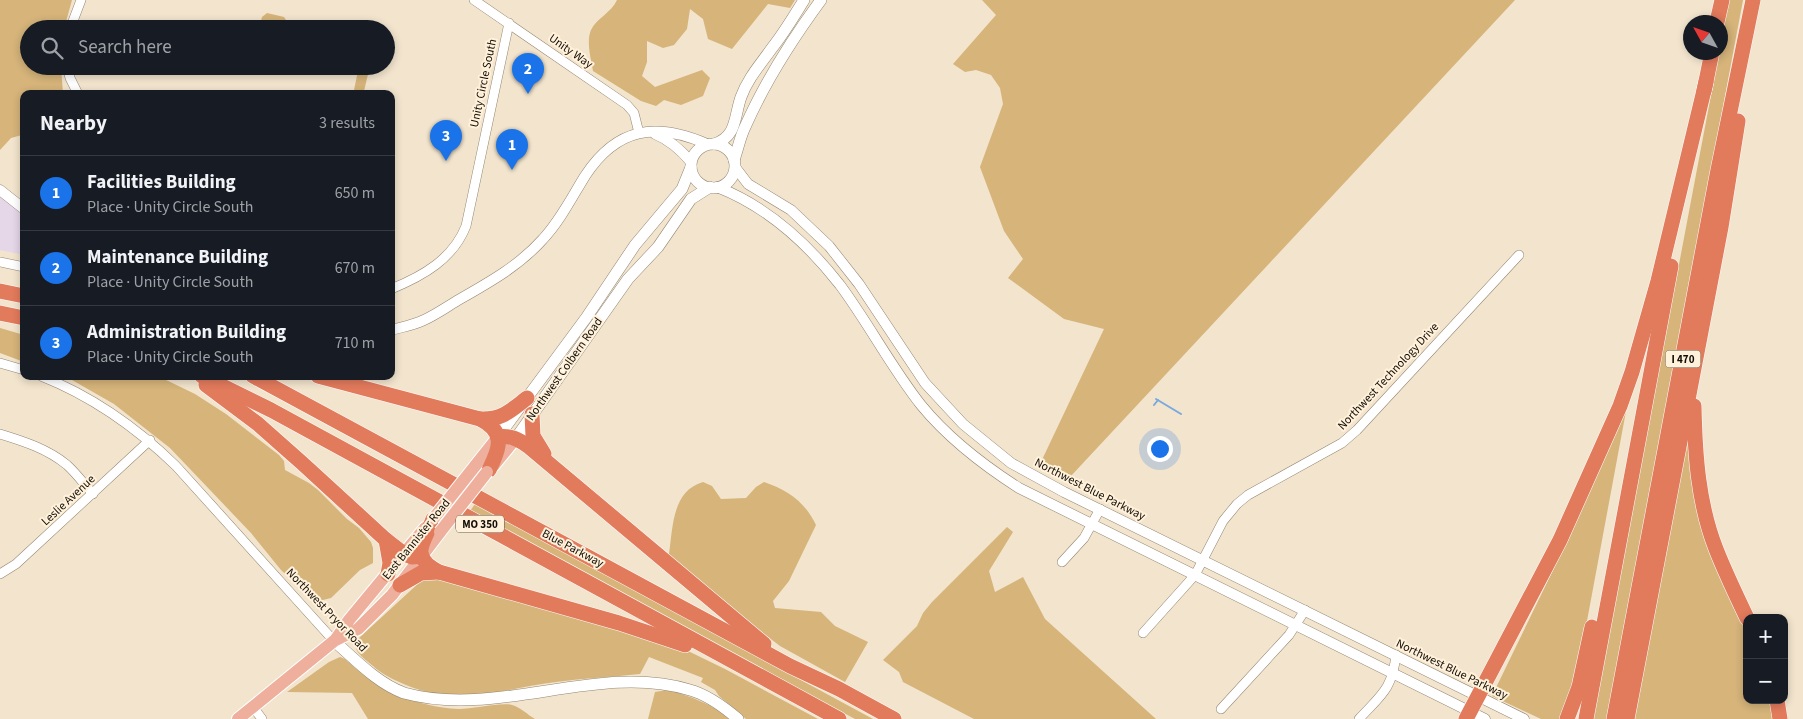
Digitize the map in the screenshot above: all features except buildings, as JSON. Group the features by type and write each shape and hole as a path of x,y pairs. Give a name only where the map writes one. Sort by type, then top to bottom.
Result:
{"highway":[{"path":"1719,15 1722,0"},
{"path":"1627,719 1723,218 1754,0"},
{"name":"I 470","path":"1614,719 1718,170 1754,0"},
{"name":"I 470","path":"1586,719 1710,60"},
{"path":"1468,715 1560,540 1607,437 1632,372 1658,281 1706,82"},
{"path":"1567,719 1579,687 1587,656 1658,281"},
{"path":"0,291 20,295"},
{"path":"0,313 20,317"},
{"path":"1696,362 1694,442 1698,484 1715,548 1745,614"},
{"path":"200,380 265,431 386,540 404,554 412,557 422,556"},
{"name":"Blue Parkway","path":"210,380 271,410 839,719"},
{"name":"Blue Parkway","path":"260,380 790,666 894,719"},
{"path":"333,380 480,419 504,415 527,398"},
{"path":"532,414 534,436 550,464"},
{"path":"480,419 493,428 498,437 499,446 484,469"},
{"path":"498,437 516,438 550,464 790,666"},
{"path":"436,526 422,543 420,554 425,563 439,572 674,640 757,675"},
{"path":"386,540 390,563 388,574"},
{"path":"400,585 421,574 439,572"},
{"path":"1778,704 1780,719"}],"main road":[{"path":"804,0 748,82 729,134 722,141 710,144 695,153 691,165 697,180 713,187 730,180 745,126 777,68 821,0"},
{"path":"710,144 727,148 735,164"},
{"name":"Northwest Colbern Road","path":"498,437 586,318 635,245 682,189 691,165"},
{"name":"Northwest Colbern Road","path":"484,469 516,438 628,279 658,247 675,224 685,206 698,194 713,187"},
{"name":"East Bannister Road","path":"334,641 404,554 436,526 484,469"},
{"name":"East Bannister Road","path":"247,714 334,641 358,629 400,585 422,556"},
{"name":"Northwest Pryor Road","path":"334,641 377,678 403,693 426,700 464,704 643,682 690,690 708,697 738,719"}],"street":[{"path":"73,20 81,0"},
{"name":"Unity Way","path":"474,0 627,105 644,132"},
{"name":"Unity Circle South","path":"395,287 428,271 446,256 463,233 509,23"},
{"path":"70,75 76,90"},
{"path":"395,329 423,320 511,268 544,238 602,154 618,141 644,132 664,131 710,144"},
{"path":"644,132 664,138 677,147 691,165"},
{"name":"Northwest Blue Parkway","path":"735,164 748,184 791,210 829,246 859,284 925,384 963,424 1011,463 1057,488 1524,719"},
{"path":"713,187 738,195 777,221 794,235 827,269 841,287 922,406 946,432 979,460 1019,488 1394,674 1468,715 1485,719"},
{"path":"0,190 20,206"},
{"name":"Northwest Technology Drive","path":"1143,633 1195,575 1223,521 1237,504 1248,495 1342,443 1357,430 1519,255"},
{"path":"0,262 20,266"},
{"path":"0,363 20,369"},
{"name":"Northwest Pryor Road","path":"51,380 64,385 106,409 150,440 176,466 334,641"},
{"path":"0,434 49,452 66,464 93,494"},
{"name":"Leslie Avenue","path":"0,574 16,564 150,440"},
{"path":"1062,562 1084,538 1100,509"},
{"path":"1220,709 1289,635 1305,610"},
{"path":"1359,719 1389,686 1394,674 1396,656"},
{"path":"247,714 262,719"}],"shaded area":[{"path":"0,0 72,0 66,20 20,20 20,75 62,75 63,90 20,90 20,136 11,138 0,150"},
{"path":"617,0 795,0 790,8 768,4 732,49 708,39 703,19 690,9 687,29 674,45 663,48 647,41 647,62 642,76 655,87 702,70 710,78 703,96 681,105 664,100 656,106 641,101 593,71 589,45 591,30"},
{"path":"982,0 1515,0 1070,477 1040,464 1104,329 1064,319 1008,278 1023,259 1004,231 980,167 1003,104 1000,88 991,75 976,70 965,72 953,64 996,15"},
{"path":"1728,0 1743,0 1608,719 1593,719 1718,60 1728,60 1728,15 1726,15"},
{"path":"267,13 284,17 286,20 261,20"},
{"path":"357,75 368,75 364,90 354,90"},
{"path":"0,196 20,212 20,254 0,250"},
{"path":"0,328 20,334 20,360 0,353"},
{"path":"72,380 166,380 195,394 226,414 279,455 284,461 285,470 318,490 347,519 359,528 371,542 373,563 360,570 331,598 319,601 309,596 281,570 251,533 170,448 114,404"},
{"path":"1629,395 1576,680 1562,719 1541,719 1492,696 1556,564"},
{"path":"1689,419 1717,569 1743,624 1743,704 1773,704 1775,719 1632,719"},
{"path":"703,482 712,486 721,499 746,498 756,487 764,482 781,489 795,498 812,517 816,525 789,581 773,601 775,608 821,612 835,626 868,642 845,682 780,646 669,554 673,522 680,502 685,493"},
{"path":"475,504 873,719 855,719 470,511"},
{"path":"1007,527 1013,532 989,571 995,592 1023,577 1045,619 1156,719 974,719 903,682 899,672 883,660 917,626 923,613 932,602"},
{"path":"439,576 688,651 818,719 746,719 719,696 715,690 701,682 703,678 649,657 640,674 566,681 499,692 463,696 444,695 406,685 388,677 377,669 360,654 355,646 359,638 421,581"},
{"path":"340,657 384,687 427,705 459,709 507,704 521,709 535,719 368,719 352,693 287,692 329,662"},
{"path":"667,690 700,701 731,719 648,719 655,692"}],"waterway":[{"path":"1156,399 1181,414"},
{"path":"1154,405 1158,400"}],"place":[{"name":"Maintenance Building","path":"528,94"},
{"name":"Administration Building","path":"446,161"},
{"name":"Facilities Building","path":"512,170"}]}
